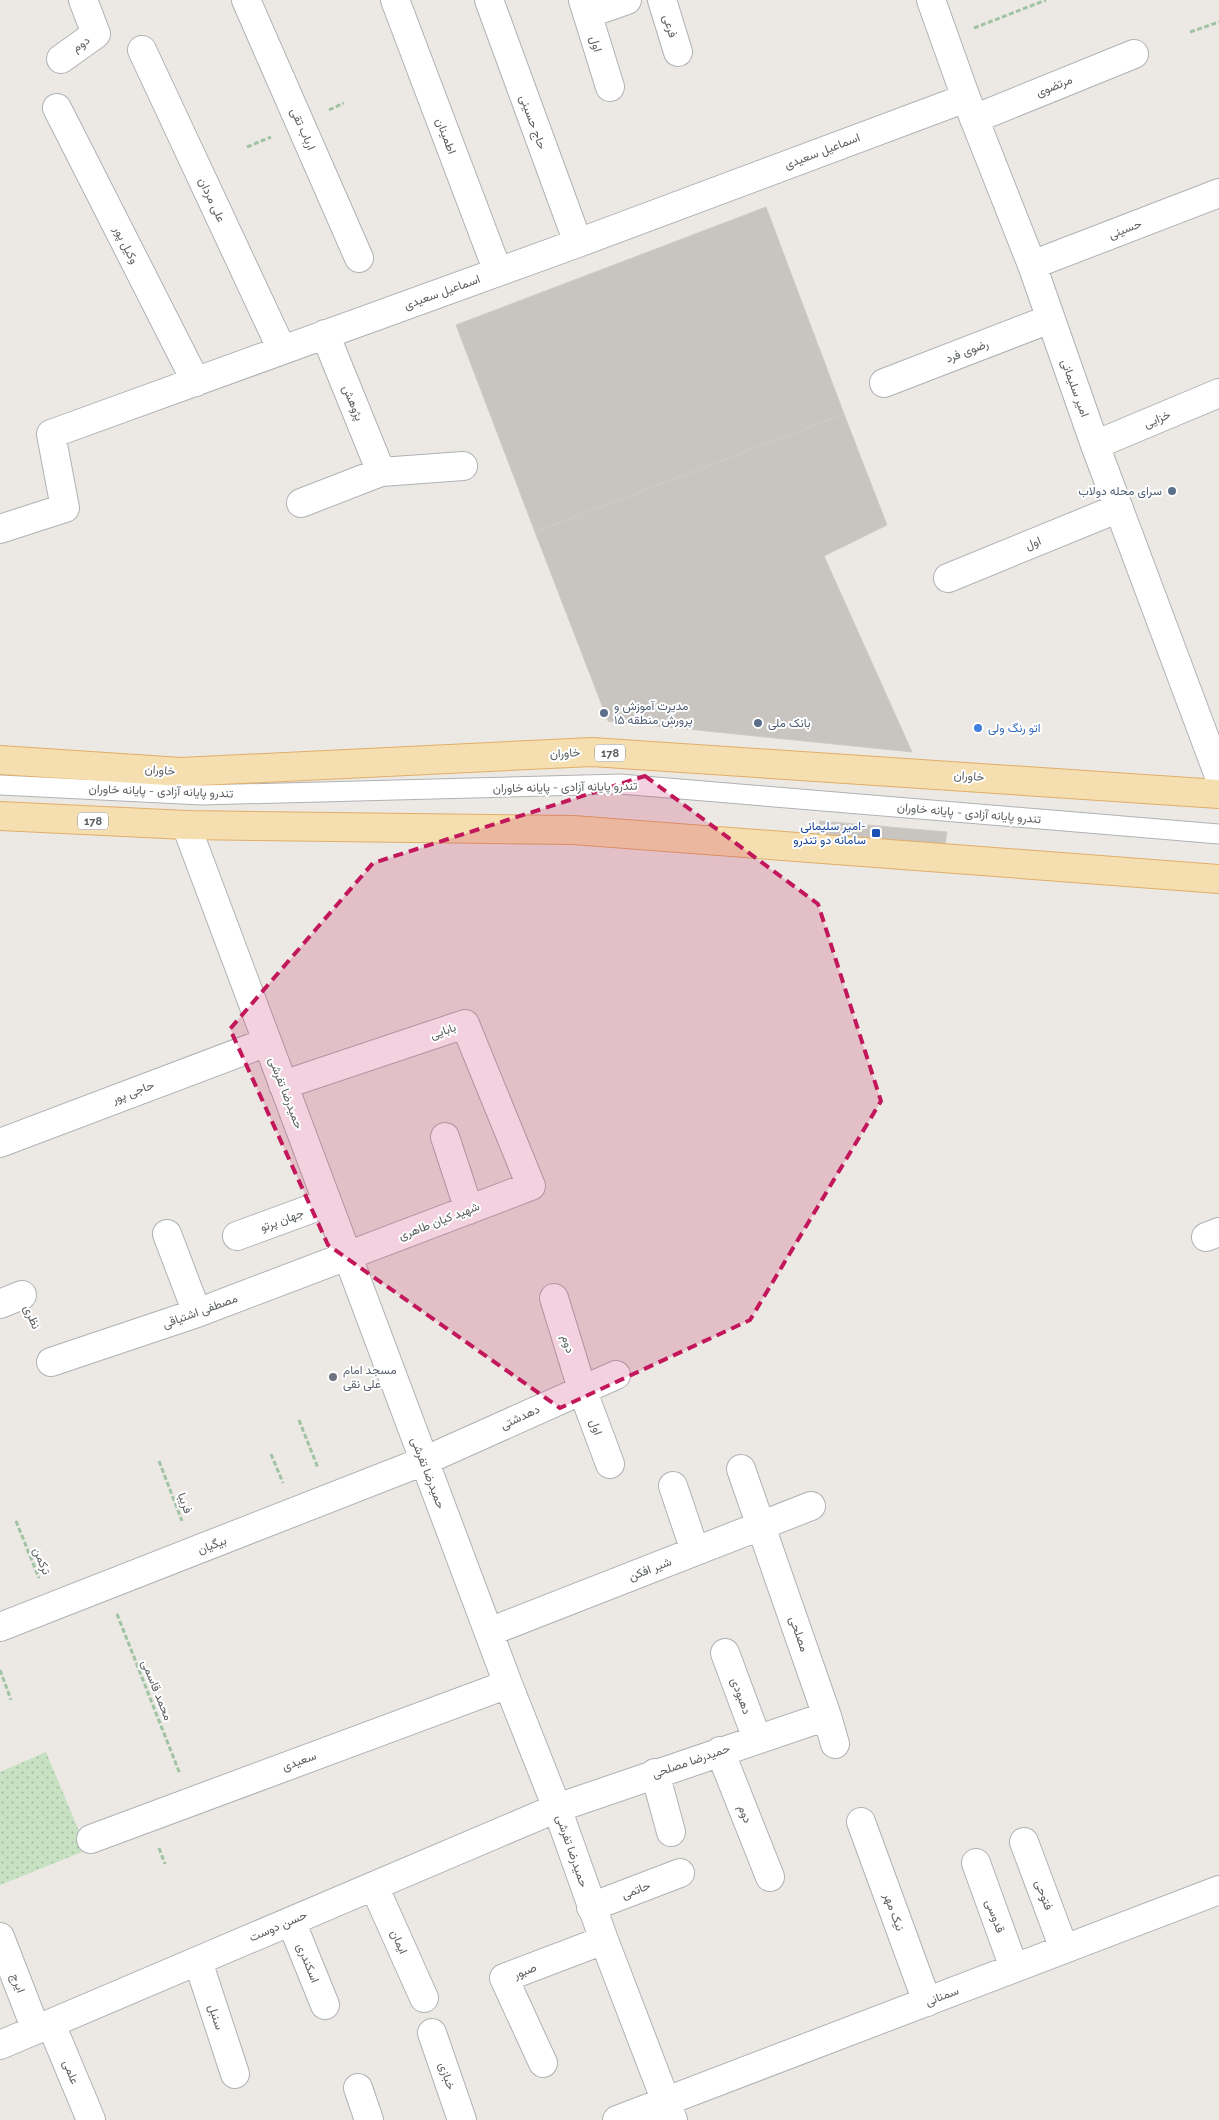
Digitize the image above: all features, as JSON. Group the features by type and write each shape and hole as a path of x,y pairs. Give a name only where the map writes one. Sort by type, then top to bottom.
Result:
{"main road":[{"name":"خاوران","path":"0,760 181,772 592,752 1219,794"},
{"name":"178","path":"0,816 186,825 573,830 1219,879"}],"street":[{"name":"دوم","path":"61,59 96,34 83,0"},
{"name":"ارباب تقی","path":"246,0 359,258"},
{"name":"اطمینان","path":"395,0 498,272"},
{"name":"حاج حسینی","path":"489,0 578,243"},
{"path":"585,7 627,0"},
{"name":"فرعی","path":"662,0 678,52"},
{"name":"امیر سلیمانی","path":"931,0 970,109 1032,266 1095,445 1219,776"},
{"name":"اول","path":"585,7 610,87"},
{"name":"علی مردان","path":"142,50 282,350"},
{"name":"مرتضوی","path":"970,109 1134,54"},
{"name":"وکیل پور","path":"57,108 196,382"},
{"name":"اسماعیل سعیدی","path":"0,529 65,508 51,434 578,243 970,109"},
{"name":"حسینی","path":"1032,266 1219,193"},
{"name":"رضوی فرد","path":"884,383 1050,319"},
{"name":"پژوهش","path":"325,334 381,472"},
{"name":"خزایی","path":"1095,445 1219,393"},
{"path":"301,503 381,472 463,466"},
{"name":"اول","path":"948,578 1119,508"},
{"name":"حمیدرضا تفرشی","path":"186,825 556,1808 591,1907 669,2110"},
{"name":"بابایی","path":"283,1085 465,1024 531,1186"},
{"name":"حاجی پور","path":"0,1142 267,1042"},
{"path":"445,1137 469,1210"},
{"name":"شهید کیان طاهری","path":"348,1256 531,1186"},
{"name":"جهان پرتو","path":"237,1236 327,1203"},
{"path":"167,1234 198,1313"},
{"name":"مصطفی اشتیاقی","path":"52,1362 198,1313 348,1256"},
{"name":"دوم","path":"554,1298 582,1389"},
{"name":"دهدشتی","path":"424,1461 616,1375"},
{"name":"اول","path":"582,1389 610,1464"},
{"name":"بیگیان","path":"0,1627 424,1461"},
{"path":"741,1469 761,1525"},
{"path":"673,1486 694,1551"},
{"name":"شیر افکن","path":"489,1632 811,1506"},
{"name":"مصلحی","path":"761,1525 835,1744"},
{"name":"دهبودی","path":"725,1653 757,1739"},
{"name":"سعیدی","path":"91,1839 508,1684"},
{"name":"حمیدرضا مصلحی","path":"556,1808 827,1716"},
{"name":"دوم","path":"720,1751 770,1877"},
{"path":"655,1773 671,1832"},
{"name":"حسن دوست","path":"0,2045 556,1808"},
{"name":"نیک مهر","path":"861,1822 927,2002"},
{"name":"فتوحی","path":"1024,1842 1064,1949"},
{"name":"قدوسی","path":"976,1863 1014,1968"},
{"name":"حاتمی","path":"591,1907 680,1873"},
{"name":"ایمان","path":"374,1886 424,1998"},
{"name":"سمنانی","path":"617,2120 669,2110 927,2002 1219,1890"},
{"name":"اسکندری","path":"291,1921 325,2005"},
{"name":"ایرج","path":"0,1937 44,2027"},
{"name":"صبور","path":"542,2063 504,1978 604,1940"},
{"name":"سنبل","path":"198,1961 235,2074"},
{"name":"علمی","path":"44,2027 91,2120"},
{"name":"خبازی","path":"432,2033 462,2120"},
{"path":"358,2088 370,2120"}],"lane":[{"name":"تندرو پایانه آزادی - پایانه خاوران","path":"0,785 202,795 620,784 1219,834"}],"path":[{"path":"946,39 1046,0"},
{"path":"1190,32 1219,22"},
{"path":"299,1420 330,1498"},
{"name":"فریبا","path":"159,1461 194,1552"},
{"name":"ترکمن","path":"16,1521 51,1607"},
{"name":"محمد قاسمی","path":"106,1586 192,1801"},
{"path":"0,1670 11,1700"}],"highlighted area":[{"path":"645,776 818,904 881,1101 750,1320 560,1408 328,1245 230,1029 373,863"}],"green space":[{"path":"46,1752 87,1850 0,1885 0,1772"}],"building":[{"path":"766,207 844,414 535,532 456,325"},
{"path":"844,414 887,525 824,556 912,752 608,721 535,532"},
{"path":"820,821 947,832 945,846 817,836"}],"place":[{"name":"سرای محله دولاب","path":"1172,491"},
{"name":"مدیرت آموزش و پرورش منطقه ۱۵","path":"604,713"},
{"name":"بانک ملی","path":"758,723"},
{"name":"اتو رنگ ولی","path":"978,728"},
{"name":"امیر سلیمانی- سامانه دو تندرو","path":"876,833"},
{"name":"مسجد امام علی نقی","path":"333,1377"}]}
